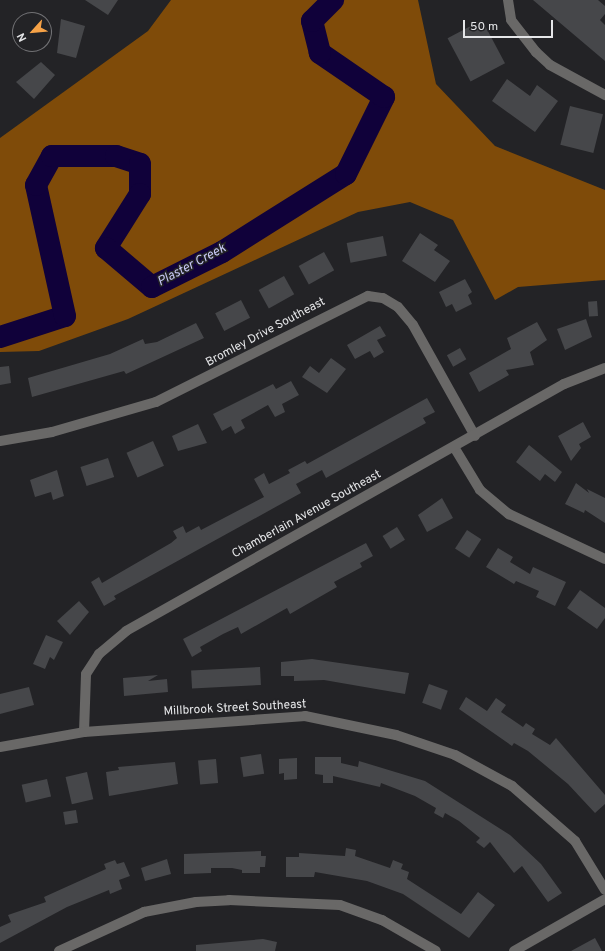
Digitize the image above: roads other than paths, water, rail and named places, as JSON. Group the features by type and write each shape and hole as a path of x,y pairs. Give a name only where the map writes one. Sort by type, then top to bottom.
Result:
{"street":[{"path":"508,0 511,20 536,52 550,65 605,95"},
{"name":"Bromley Drive Southeast","path":"0,441 52,432 156,402 368,296 383,298 398,307 413,325 475,436"},
{"name":"Chamberlain Avenue Southeast","path":"84,732 86,674 99,654 126,631 475,436 564,384 605,368"},
{"path":"454,447 480,490 509,514 605,558"},
{"name":"Millbrook Street Southeast","path":"0,747 84,732 305,716 396,735 455,755 512,786 575,841 605,890"},
{"path":"514,951 605,899"},
{"path":"59,951 144,912 196,902 229,900 340,905 382,920 436,951"}],"waterway":[{"name":"Plaster Creek","path":"0,337 65,316 36,185 52,156 116,156 140,164 140,194 106,248 152,287 222,252 346,174 384,97 320,53 312,21 333,0"}]}
